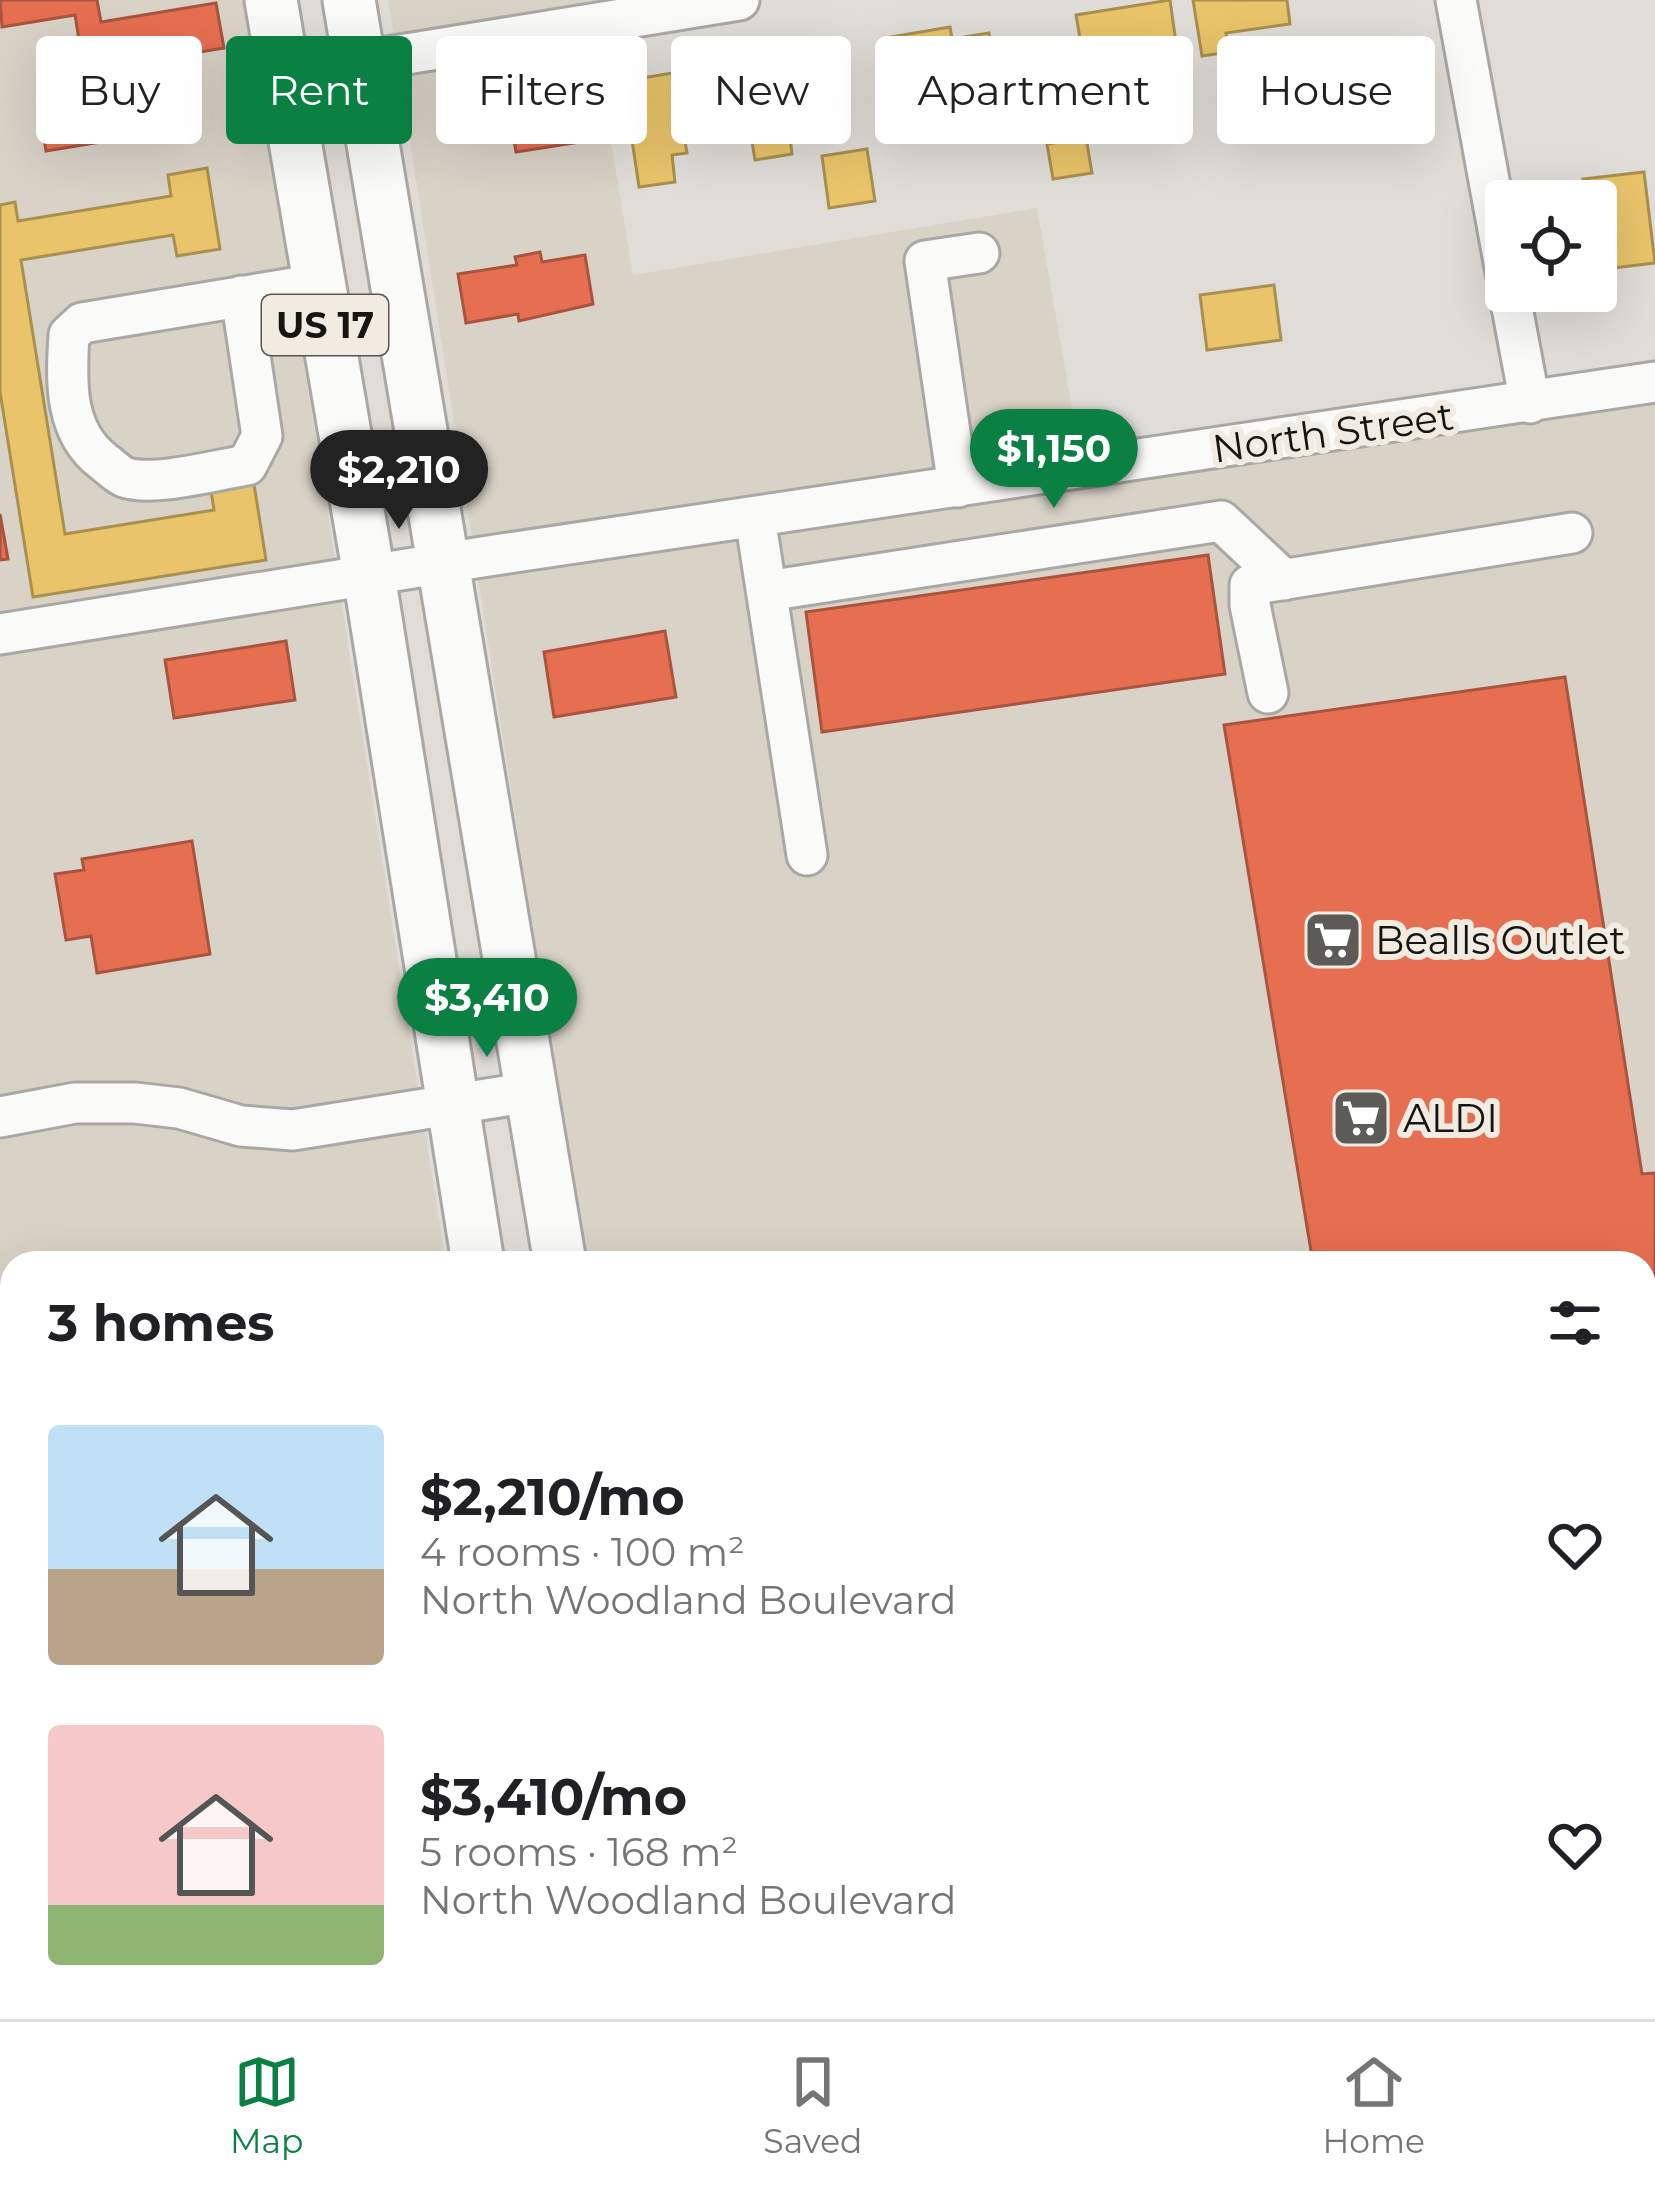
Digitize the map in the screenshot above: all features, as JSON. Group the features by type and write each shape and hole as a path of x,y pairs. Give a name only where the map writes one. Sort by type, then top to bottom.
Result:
{"main road":[{"name":"US 17","path":"271,0 277,36"},
{"name":"US 17","path":"349,0 355,36"},
{"name":"US 17","path":"295,144 369,575 476,1251"},
{"name":"US 17","path":"373,144 558,1251"}],"street":[{"path":"412,52 604,11 739,0"},
{"path":"1456,0 1489,180"},
{"path":"958,487 925,261 979,253"},
{"path":"242,296 262,436 248,465 154,479 125,478 89,451 74,430 68,360 69,335 82,323 242,296 318,284"},
{"path":"1513,312 1530,403"},
{"name":"North Street","path":"0,634 441,563 1655,382"},
{"path":"755,517 807,856"},
{"path":"766,591 1221,520 1267,582"},
{"path":"1268,693 1250,605 1267,582 1571,533"},
{"path":"0,1117 75,1103 135,1102 179,1108 241,1126 293,1130 531,1092"}],"shaded area":[{"path":"0,0 246,0 252,36 226,36 226,144 269,144 335,559 0,614"},
{"path":"388,0 614,0 394,36"},
{"path":"436,71 436,144 611,144 633,275 1037,208 1079,448 472,538 410,144 412,75"},
{"path":"1655,403 1655,1251 583,1251 478,578"},
{"path":"341,600 444,1251 0,1251 0,655"}],"building: Homes":[{"path":"1170,0 1175,36 1080,36 1076,15"},
{"path":"1193,0 1287,0 1290,24 1217,36 1217,54 1202,56"},
{"path":"950,27 952,36 897,36"},
{"path":"671,73 671,144 685,144 687,153 672,155 675,182 639,187 633,144 647,144 647,77"},
{"path":"752,144 791,144 792,154 755,160"},
{"path":"1047,144 1087,144 1092,173 1053,179"},
{"path":"867,149 875,201 829,208 822,156"},
{"path":"207,168 220,249 177,256 173,235 21,260 65,534 214,510 211,491 254,484 266,560 33,597 0,392 0,205 15,202 18,221 171,196 168,175"},
{"path":"1644,172 1655,263 1617,268 1617,180 1583,179"},
{"path":"1274,285 1281,340 1207,350 1200,295"}],"building: Shops":[{"path":"0,0 97,0 101,22 216,3 224,48 202,52 202,36 78,36 75,15 2,27"},
{"path":"45,144 89,144 46,151"},
{"path":"515,144 567,144 516,152"},
{"path":"540,252 542,262 585,255 593,304 519,321 518,314 466,323 458,274 517,265 515,257"},
{"path":"0,514 8,559 0,560"},
{"path":"1208,555 1225,674 822,732 806,612"},
{"path":"665,631 676,697 554,717 544,652"},
{"path":"286,641 295,700 174,718 165,660"},
{"path":"1565,677 1642,1174 1655,1173 1655,1251 1311,1251 1224,725"},
{"path":"192,841 210,954 97,973 91,936 66,940 55,874 84,870 82,859"}],"place":[{"name":"Bealls Outlet","path":"1333,940"},
{"name":"ALDI","path":"1361,1118"}]}
